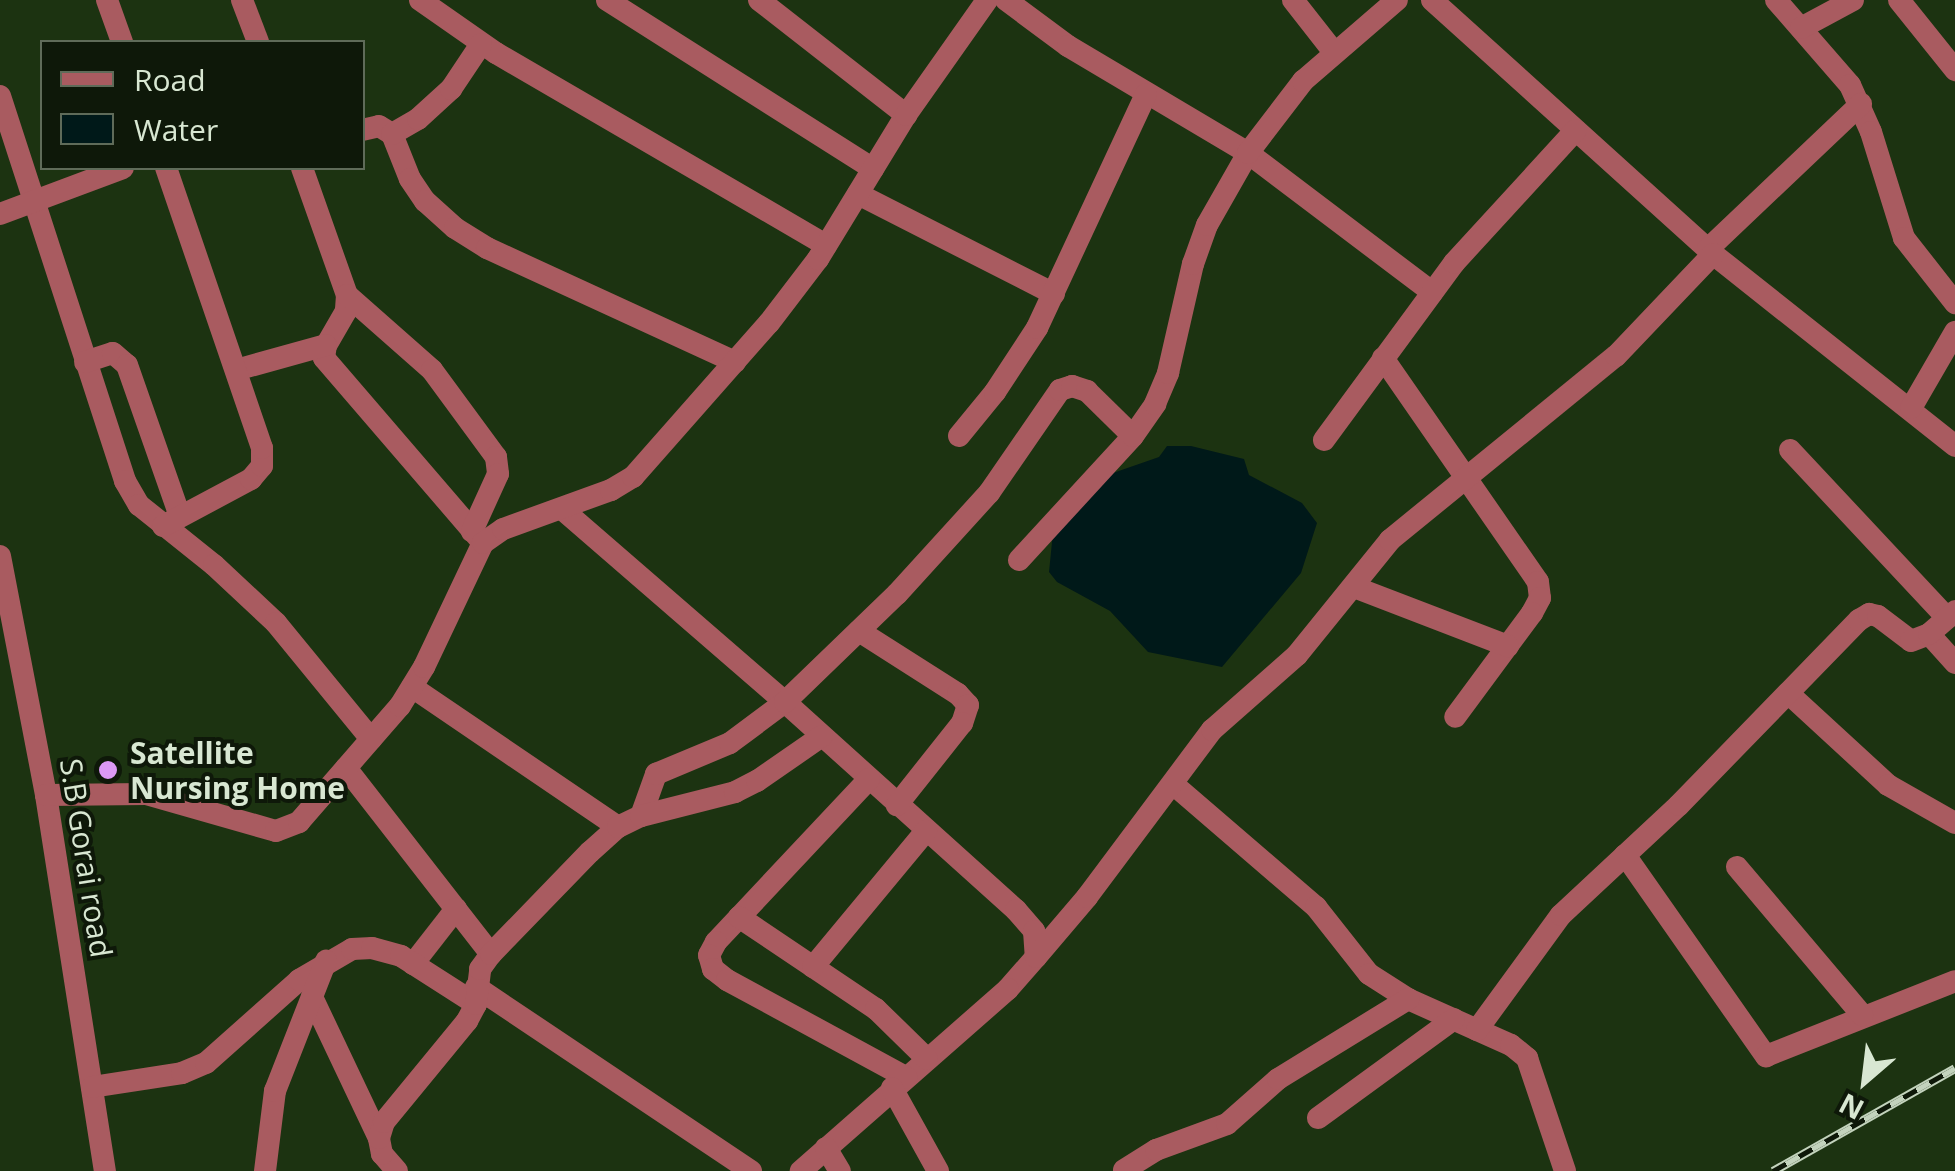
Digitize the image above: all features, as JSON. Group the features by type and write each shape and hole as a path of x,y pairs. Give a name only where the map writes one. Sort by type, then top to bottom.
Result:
{"street":[{"path":"107,0 121,40"},
{"path":"242,0 257,40"},
{"path":"420,0 481,44 826,245"},
{"path":"607,0 873,169"},
{"path":"759,0 906,115"},
{"path":"478,537 562,509 633,477 795,292 906,115 988,0"},
{"path":"1006,0 1146,94 1248,153 1432,292"},
{"path":"1293,0 1333,52"},
{"path":"1020,560 1134,436 1155,404 1168,374 1182,299 1208,226 1248,153 1303,81 1397,0"},
{"path":"1432,0 1710,251 1955,446"},
{"path":"1776,0 1860,104 1904,238 1955,303"},
{"path":"1800,28 1853,0"},
{"path":"1899,0 1955,70"},
{"path":"392,134 418,119 451,89 481,44"},
{"path":"959,436 1018,360 1054,294 1146,94"},
{"path":"0,96 125,481 139,505 171,521 276,623 371,739"},
{"path":"801,1171 1008,989 1088,898 1212,730 1298,654 1390,540 1616,356 1710,251 1860,104"},
{"path":"365,129 378,126 392,134 410,180 425,201 455,228 487,248 735,362"},
{"path":"1324,440 1432,292 1576,130"},
{"path":"0,214 118,170"},
{"path":"167,170 262,448 262,466 251,479 171,521"},
{"path":"303,170 347,295 346,311 326,345 324,358 478,537"},
{"path":"858,194 1054,294"},
{"path":"46,795 146,794 276,831 298,822 412,687 478,537 498,474 496,457 432,370 347,295"},
{"path":"1911,408 1955,332"},
{"path":"236,370 326,345"},
{"path":"85,362 113,352 127,364 171,521"},
{"path":"1383,358 1538,582 1540,598 1455,717"},
{"path":"642,816 656,774 730,743 786,702 859,631 979,504 1060,390 1072,386 1087,391 1134,436"},
{"path":"1477,1030 1541,936 1869,614 1910,641 1928,634 1951,614 1790,450"},
{"path":"562,509 786,702 1016,910 1034,932 1036,956"},
{"name":"S.B Gorai road","path":"0,556 46,795 105,1171"},
{"path":"1354,587 1508,646"},
{"path":"859,631 958,694 968,705 962,723 897,804"},
{"path":"1928,634 1955,663"},
{"path":"412,687 618,827"},
{"path":"1788,693 1888,785 1955,822"},
{"path":"379,1138 396,1104 468,1021 490,954 618,827 642,816 735,792 822,736"},
{"path":"346,768 490,954"},
{"path":"870,779 739,917 709,955 714,969 899,1083 938,1171"},
{"path":"1173,784 1316,907 1370,974 1408,999 1527,1058 1565,1171"},
{"path":"814,967 926,831"},
{"path":"1625,855 1766,1056 1955,981"},
{"path":"1737,867 1862,1015"},
{"path":"413,964 456,909"},
{"path":"739,917 886,1017 927,1058"},
{"path":"92,1086 182,1073 206,1063 326,961 352,949 372,948 476,996 751,1171"},
{"path":"265,1171 275,1091 326,961"},
{"path":"312,997 379,1138 382,1154 397,1171"},
{"path":"1124,1170 1156,1150 1228,1124 1278,1079 1408,999"},
{"path":"1318,1118 1454,1020"},
{"path":"826,1148 840,1171"}],"water":[{"path":"1167,446 1191,446 1244,459 1249,475 1302,503 1317,523 1301,573 1222,667 1148,652 1110,611 1057,582 1049,572 1053,532 1113,473 1159,457"}],"railway":[{"path":"1773,1171 1955,1068"}],"place":[{"name":"Satellite Nursing Home","path":"108,770"}]}
